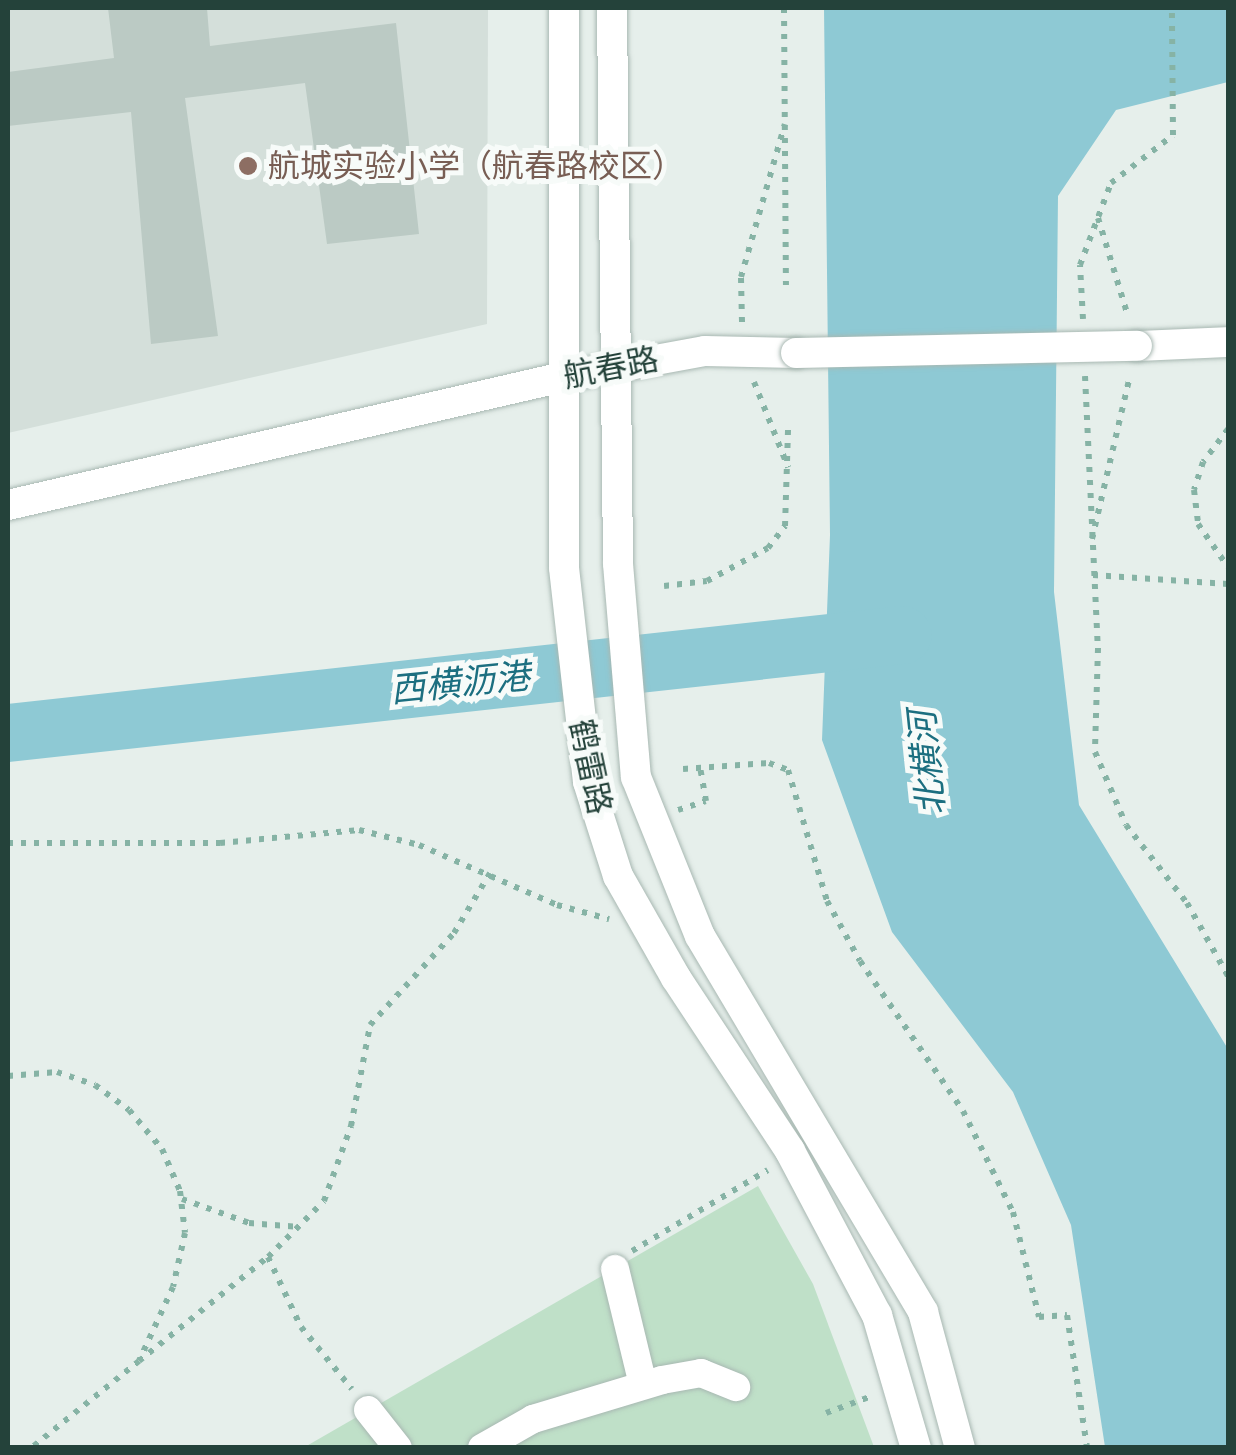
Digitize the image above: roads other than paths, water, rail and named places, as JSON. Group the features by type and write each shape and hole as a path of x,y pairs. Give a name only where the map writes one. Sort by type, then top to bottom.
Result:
{"street":[{"name":"鹤雷路","path":"564,8 564,568 588,782 618,876 648,930 793,1156 877,1315 916,1448"},
{"name":"鹤雷路","path":"612,8 618,564 636,777 700,936 923,1312 960,1448"},
{"name":"航春路","path":"8,505 563,376 705,351 796,354 1228,342"},
{"path":"615,1269 643,1385"},
{"path":"482,1448 533,1419 643,1385 701,1374 736,1387"},
{"path":"368,1410 398,1448"}],"water":[{"name":"北横河","path":"824,8 1228,8 1228,82 1116,110 1058,196 1054,592 1079,805 1228,1049 1228,1447 1105,1447 1071,1225 1013,1092 892,932 822,740 830,535"}],"waterway":[{"name":"西横沥港","path":"8,733 903,635"}],"place":[{"name":"航城实验小学（航春路校区）","path":"248,166"}]}
